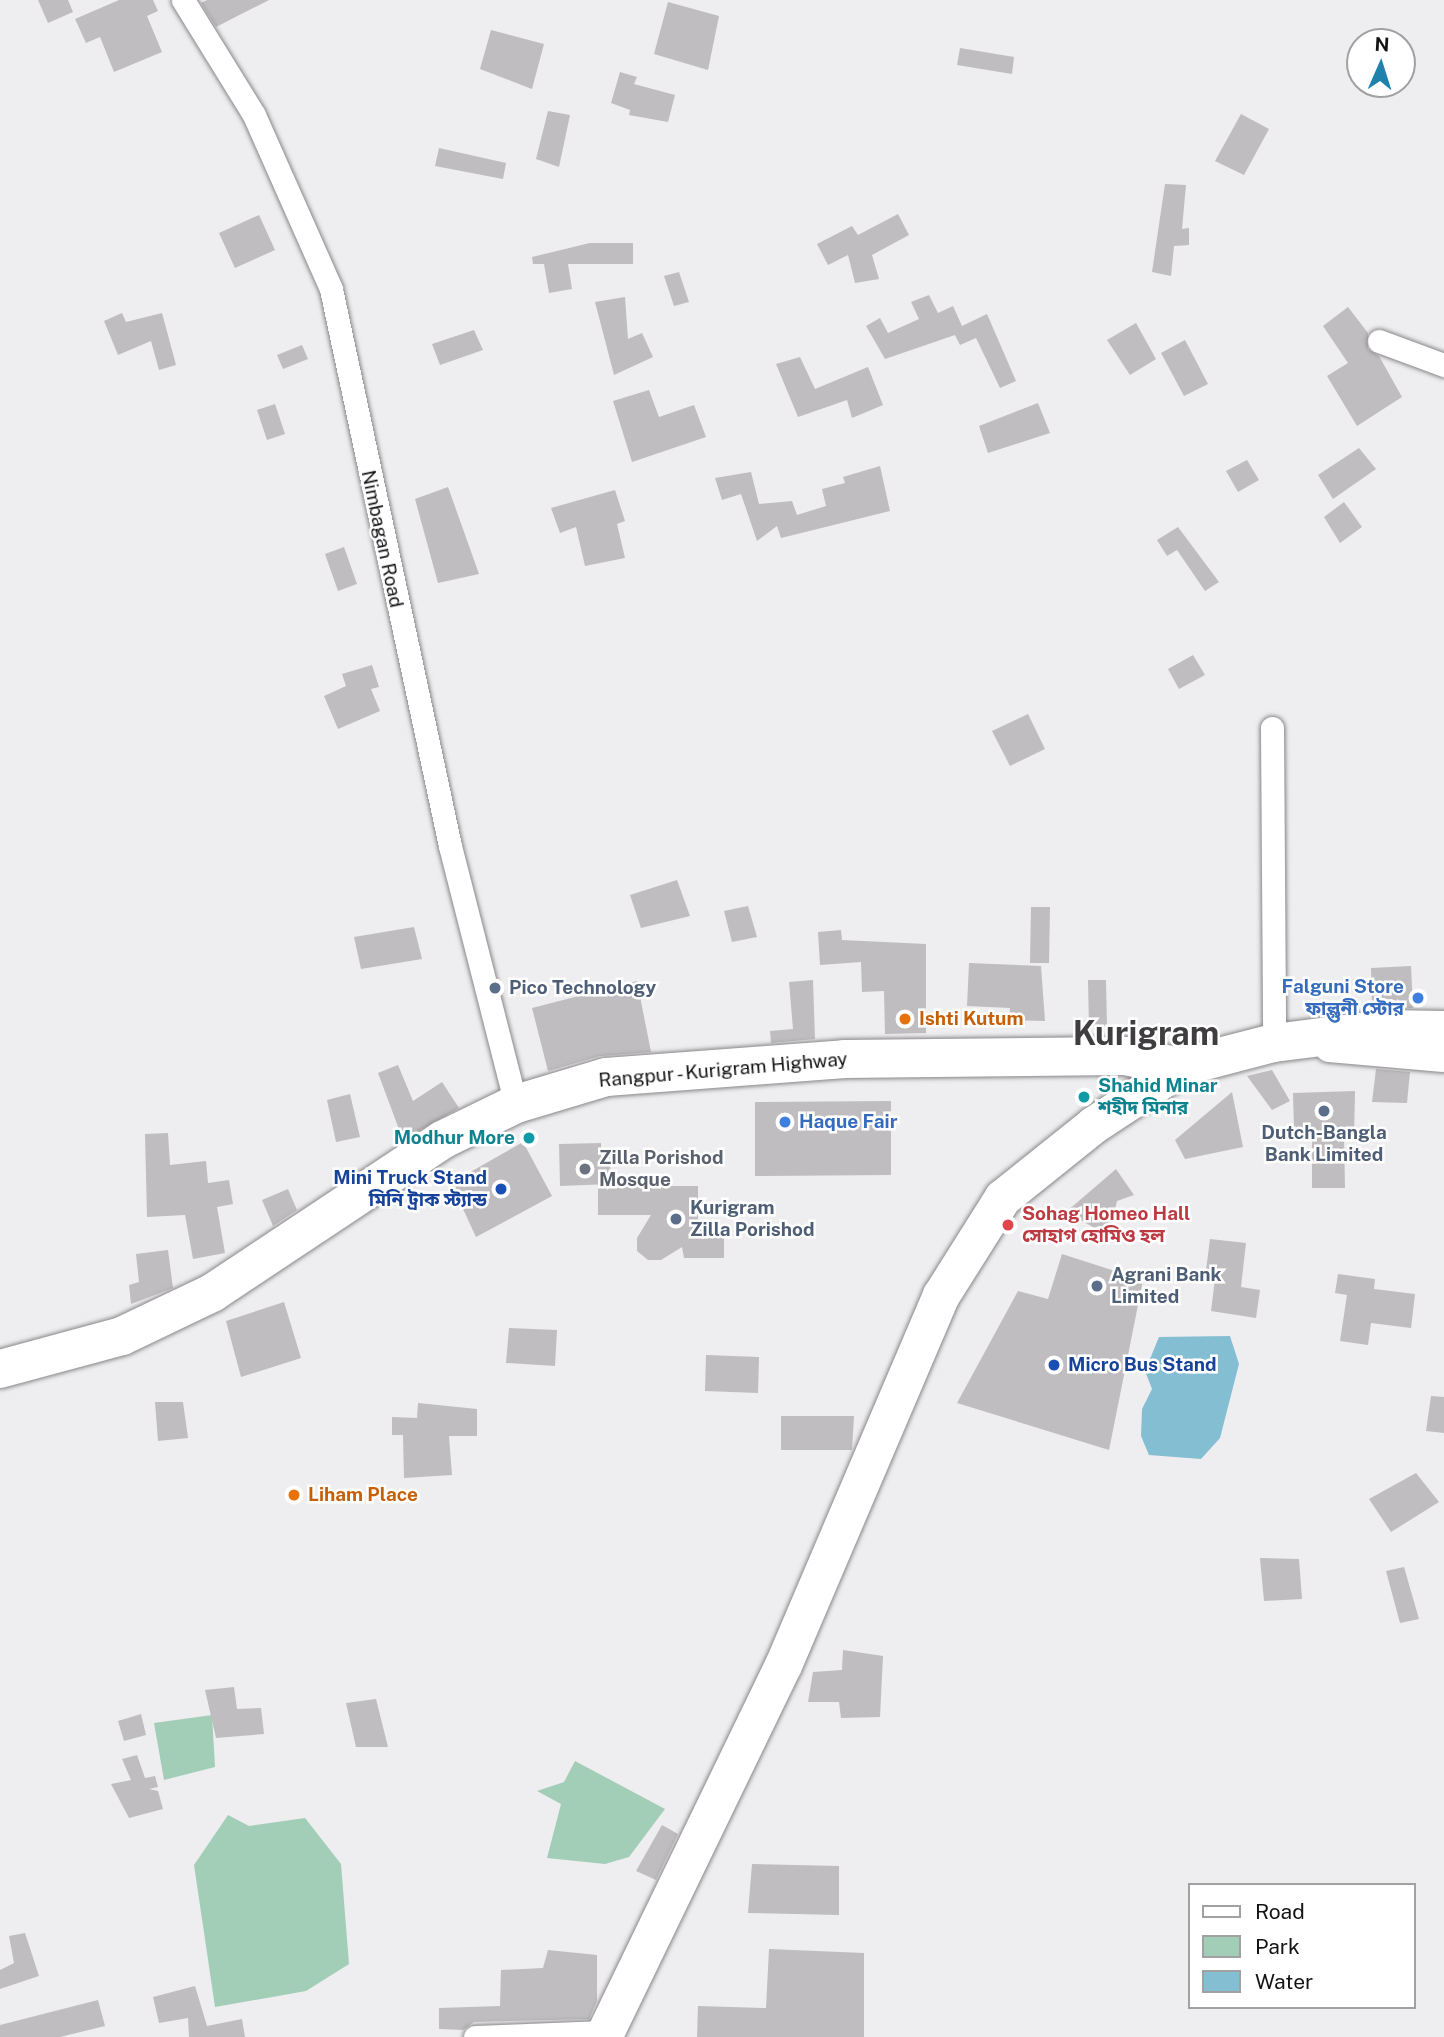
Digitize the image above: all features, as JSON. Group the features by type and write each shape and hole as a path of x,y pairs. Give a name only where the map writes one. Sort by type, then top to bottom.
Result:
{"highway":[{"path":"1181,1067 1274,1043 1385,1028 1444,1030"},
{"name":"Rangpur - Kurigram Highway","path":"0,1369 122,1336 212,1293 442,1140 516,1104 606,1077 844,1059 1125,1056 1181,1067"}],"main road":[{"path":"604,2035 783,1665 941,1295 1002,1198 1093,1125 1181,1067"}],"street":[{"name":"Nimbagan Road","path":"183,0 254,115 331,289 432,765 516,1104"},
{"path":"1379,341 1444,365"},
{"path":"1272,728 1274,1043 1444,1058"},
{"path":"475,2037 604,2035"}],"green space":[{"path":"212,1715 215,1767 164,1780 154,1723"},
{"path":"575,1761 665,1809 629,1857 605,1864 547,1858 561,1804 537,1791 564,1782"},
{"path":"228,1815 249,1826 305,1818 341,1864 349,1964 306,1991 215,2007 194,1865"}],"water":[{"path":"1230,1336 1239,1364 1220,1438 1201,1459 1149,1455 1141,1436 1142,1409 1152,1389 1145,1371 1159,1337"}],"building":[{"path":"38,0 68,0 73,12 48,23"},
{"path":"119,0 153,0 158,11 147,16 162,52 114,72 100,37 86,43 75,19"},
{"path":"207,0 269,0 216,27 201,3"},
{"path":"668,2 719,16 708,70 654,54"},
{"path":"491,30 544,44 532,89 480,69"},
{"path":"960,48 1014,57 1012,74 957,65"},
{"path":"620,72 637,77 634,84 675,95 668,122 629,115 630,110 611,103"},
{"path":"548,111 570,115 559,167 536,159"},
{"path":"1241,114 1269,129 1244,175 1215,161"},
{"path":"439,148 506,163 503,179 435,166"},
{"path":"1165,184 1186,185 1182,229 1189,228 1189,245 1174,246 1171,276 1152,272"},
{"path":"898,214 909,235 872,255 879,279 855,283 848,255 828,265 817,244 852,226 858,235"},
{"path":"259,215 275,250 235,268 219,233"},
{"path":"590,243 633,243 633,264 568,264 572,289 549,293 544,264 533,264 532,257"},
{"path":"679,272 689,302 674,306 664,276"},
{"path":"929,295 938,313 953,306 962,326 987,314 1016,381 1000,388 976,338 960,345 955,335 885,359 866,326 880,318 888,333 919,319 911,302"},
{"path":"625,297 628,339 642,333 653,357 614,375 595,302"},
{"path":"1348,307 1368,333 1368,349 1379,356 1402,397 1357,426 1327,376 1348,363 1323,326"},
{"path":"122,313 126,322 162,313 176,365 159,370 151,341 118,355 104,321"},
{"path":"1136,323 1156,359 1130,375 1107,340"},
{"path":"474,330 483,350 440,365 432,344"},
{"path":"1185,340 1208,384 1184,396 1161,353"},
{"path":"302,345 308,359 283,369 277,355"},
{"path":"800,357 815,389 868,367 883,405 852,418 847,400 798,417 776,364"},
{"path":"649,390 659,417 694,405 706,437 632,462 613,401"},
{"path":"1038,403 1050,433 988,453 979,426"},
{"path":"275,404 285,434 267,440 257,410"},
{"path":"1359,448 1376,469 1333,499 1318,475"},
{"path":"1247,460 1259,480 1238,492 1226,471"},
{"path":"880,466 890,511 781,538 777,526 757,541 741,494 722,500 715,478 751,472 759,504 792,501 797,515 826,506 822,489 845,483 843,477"},
{"path":"448,487 479,574 438,583 415,499"},
{"path":"615,490 625,521 617,524 625,558 585,566 576,527 560,533 551,508"},
{"path":"1344,502 1362,527 1340,543 1324,517"},
{"path":"1178,527 1219,582 1205,591 1177,550 1167,556 1157,540"},
{"path":"344,547 357,584 338,591 325,554"},
{"path":"1193,655 1205,675 1179,689 1168,669"},
{"path":"372,665 379,687 371,689 380,711 338,729 324,696 346,686 342,674"},
{"path":"1028,714 1045,749 1010,766 992,731"},
{"path":"677,880 690,916 641,928 630,895"},
{"path":"748,906 757,937 732,942 724,911"},
{"path":"1031,907 1050,907 1049,963 1030,963"},
{"path":"414,927 422,959 361,969 354,937"},
{"path":"841,930 842,940 926,944 926,1033 885,1034 884,991 862,992 861,962 820,965 818,932"},
{"path":"969,963 1041,966 1045,1021 1009,1020 1010,1008 967,1006"},
{"path":"1411,966 1413,1008 1372,1009 1371,968"},
{"path":"813,980 815,1039 771,1043 770,1031 793,1029 789,982"},
{"path":"1088,980 1106,980 1107,1026 1089,1026"},
{"path":"637,981 651,1052 600,1056 548,1071 532,1008"},
{"path":"398,1065 413,1101 442,1082 459,1108 403,1140 378,1073"},
{"path":"1376,1069 1410,1072 1407,1103 1372,1102"},
{"path":"1272,1070 1290,1101 1272,1110 1247,1076"},
{"path":"1355,1091 1354,1139 1344,1137 1345,1188 1312,1188 1312,1130 1294,1130 1293,1093"},
{"path":"1232,1092 1243,1147 1185,1159 1175,1140"},
{"path":"350,1094 360,1137 336,1142 327,1100"},
{"path":"891,1101 891,1175 755,1176 755,1102"},
{"path":"168,1133 170,1165 206,1161 208,1183 229,1180 233,1204 217,1207 225,1253 193,1259 185,1215 147,1217 145,1134"},
{"name":"Mini Truck Stand মিনি ট্রাক স্ট্যান্ড","path":"523,1142 552,1196 476,1237 451,1183"},
{"name":"Zilla Porishod Mosque","path":"601,1143 601,1159 610,1159 611,1184 560,1186 559,1144"},
{"path":"1116,1169 1134,1195 1117,1201 1109,1236 1066,1212"},
{"name":"Kurigram Zilla Porishod","path":"598,1186 698,1186 698,1229 724,1229 724,1258 684,1258 682,1247 661,1260 648,1260 637,1251 637,1238 651,1215 598,1215"},
{"path":"288,1189 297,1210 273,1226 262,1200"},
{"path":"1210,1239 1246,1243 1241,1287 1260,1290 1256,1318 1211,1311 1215,1279 1205,1278"},
{"path":"168,1250 173,1288 131,1304 129,1285 139,1282 136,1254"},
{"name":"Micro Bus Stand","path":"1062,1254 1143,1280 1109,1450 957,1403 1018,1291 1048,1299"},
{"path":"1338,1274 1375,1279 1374,1289 1415,1294 1411,1328 1371,1323 1368,1345 1340,1341 1347,1295 1335,1293"},
{"path":"284,1302 301,1358 241,1377 226,1321"},
{"path":"509,1328 557,1330 555,1366 506,1363"},
{"path":"706,1355 759,1357 758,1393 705,1391"},
{"path":"1431,1396 1444,1397 1444,1433 1426,1431"},
{"path":"155,1402 183,1402 188,1438 158,1441"},
{"path":"418,1403 477,1409 477,1436 449,1436 452,1475 404,1478 403,1435 392,1435 392,1417 417,1418"},
{"path":"781,1416 854,1416 852,1450 781,1450"},
{"path":"1416,1473 1439,1502 1391,1532 1369,1499"},
{"path":"1260,1558 1299,1559 1302,1599 1264,1601"},
{"path":"1404,1567 1419,1619 1400,1623 1386,1571"},
{"path":"843,1650 883,1656 880,1717 841,1718 839,1702 808,1702 813,1672 842,1670"},
{"path":"234,1687 237,1709 261,1708 264,1734 216,1738 205,1690"},
{"path":"376,1699 388,1747 356,1747 346,1703"},
{"path":"141,1714 146,1735 124,1741 118,1721"},
{"path":"137,1755 145,1778 155,1776 158,1787 149,1789 158,1791 163,1809 129,1818 111,1784 131,1780 122,1759"},
{"path":"662,1825 678,1834 656,1880 636,1871"},
{"path":"752,1864 839,1866 839,1915 748,1913"},
{"path":"25,1933 39,1976 0,1989 0,1970 14,1963 9,1936"},
{"path":"769,1949 864,1953 864,2037 697,2037 698,2006 766,2008"},
{"path":"548,1950 597,1955 597,2001 589,2019 474,2022 463,2030 439,2029 439,2008 500,2006 501,1970 543,1968"},
{"path":"195,1986 207,2026 242,2019 245,2037 189,2037 188,2018 159,2023 153,1997"},
{"path":"98,2000 105,2026 60,2037 0,2037 0,2025"}],"place":[{"name":"Pico Technology","path":"495,988"},
{"name":"Falguni Store ফাল্গুনী স্টোর","path":"1418,998"},
{"name":"Ishti Kutum","path":"905,1019"},
{"name":"Shahid Minar শহীদ মিনার","path":"1084,1097"},
{"name":"Dutch-Bangla Bank Limited","path":"1324,1111"},
{"name":"Haque Fair","path":"785,1122"},
{"name":"Modhur More","path":"529,1138"},
{"name":"Zilla Porishod Mosque","path":"585,1169"},
{"name":"Mini Truck Stand মিনি ট্রাক স্ট্যান্ড","path":"501,1189"},
{"name":"Kurigram Zilla Porishod","path":"676,1219"},
{"name":"Sohag Homeo Hall সোহাগ হোমিও হল","path":"1008,1225"},
{"name":"Agrani Bank Limited","path":"1097,1286"},
{"name":"Micro Bus Stand","path":"1054,1365"},
{"name":"Liham Place","path":"294,1495"}],"district":[{"name":"Kurigram","path":"1146,1034"}]}
